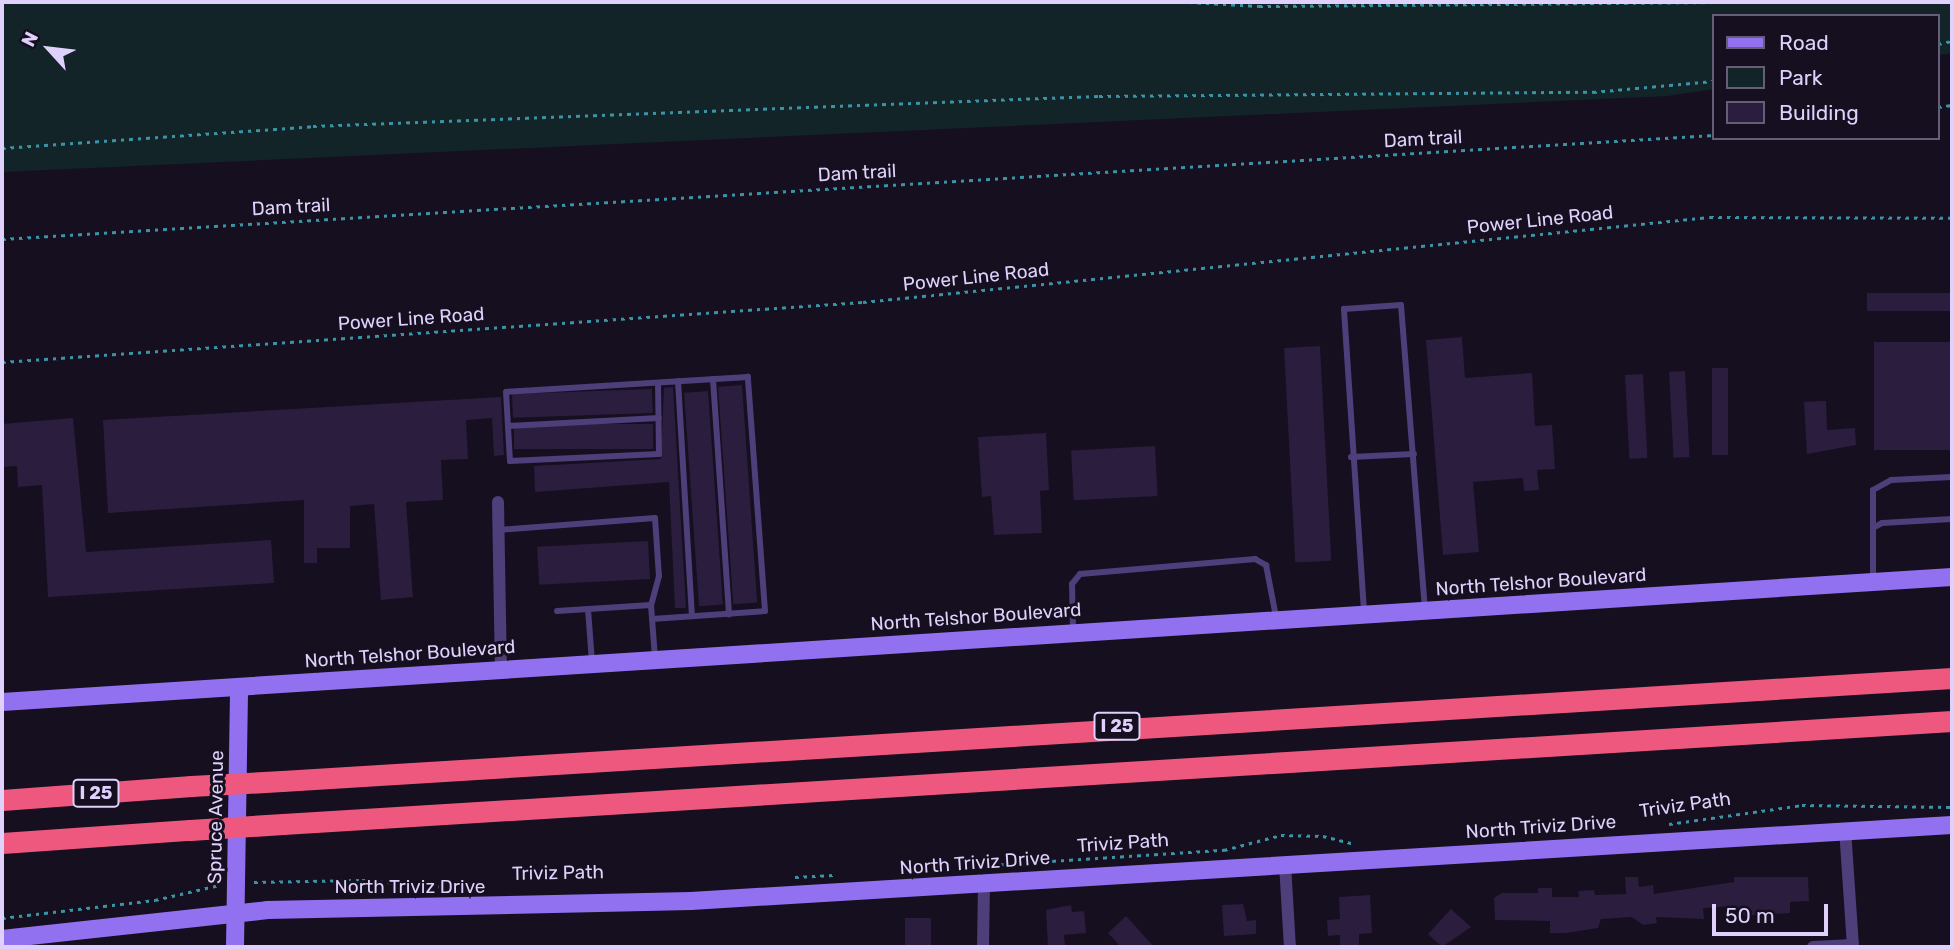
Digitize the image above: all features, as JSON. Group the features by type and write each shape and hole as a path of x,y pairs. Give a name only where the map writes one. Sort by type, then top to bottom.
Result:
{"highway":[{"name":"I 25","path":"2,800 282,780 1952,678"},
{"name":"I 25","path":"2,843 1952,722"}],"main road":[{"name":"North Telshor Boulevard","path":"2,702 501,667 1952,577"},
{"name":"Spruce Avenue","path":"235,947 239,687"},
{"name":"North Triviz Drive","path":"2,939 235,915 691,901 1845,829 1952,825"}],"street":[{"path":"498,502 501,667"},
{"path":"1813,947 1853,946 1845,829"},
{"path":"1285,864 1290,947"},
{"path":"983,947 984,884"}],"lane":[{"path":"1364,614 1351,457 1344,309 1401,305 1425,610"},
{"path":"652,619 765,611 748,377 506,391 510,461 659,454 658,383"},
{"path":"713,379 729,614"},
{"path":"678,381 692,616"},
{"path":"508,426 659,418"},
{"path":"1351,457 1414,454"},
{"path":"1873,582 1873,489 1891,480 1952,477"},
{"path":"498,530 655,518 659,576 651,606 655,658"},
{"path":"1873,528 1882,523 1952,519"},
{"path":"1073,632 1072,584 1080,574 1255,559 1266,565 1277,619"},
{"path":"557,611 651,606"},
{"path":"588,609 593,662"}],"path":[{"path":"1189,2 1259,6 1719,2"},
{"path":"2,148 313,126 1099,96 1593,92 1713,81"},
{"name":"Dam trail","path":"2,239 1713,135"},
{"name":"Power Line Road","path":"2,362 863,302 1710,217 1952,218"},
{"name":"Triviz Path","path":"1657,825 1802,805 1952,807"},
{"path":"1470,836 1603,828"},
{"name":"Triviz Path","path":"946,868 1224,850 1281,835 1369,843"},
{"path":"792,877 849,874"},
{"path":"251,882 362,880 469,888"},
{"path":"2,918 155,900 227,883"}],"green space":[{"path":"2,2 1952,2 1952,53 1940,55 1940,14 1713,14 1713,89 1668,96 2,172"}],"building":[{"path":"1867,293 1952,293 1952,311 1867,311"},
{"path":"1462,337 1465,378 1532,373 1535,426 1552,425 1555,469 1537,470 1539,490 1524,491 1523,478 1473,482 1479,552 1443,555 1426,340"},
{"path":"1874,342 1952,342 1952,450 1874,450"},
{"path":"1320,346 1331,561 1295,563 1284,348"},
{"path":"1712,368 1728,368 1728,455 1712,455"},
{"path":"1685,371 1690,457 1674,458 1669,372"},
{"path":"1643,374 1647,458 1629,459 1625,375"},
{"path":"742,385 757,602 733,604 718,387"},
{"path":"673,387 686,608 675,608 669,482 535,492 534,466 661,459 664,388"},
{"path":"652,389 653,413 513,418 512,394"},
{"path":"708,391 723,604 699,606 684,393"},
{"path":"501,397 504,455 494,456 492,418 466,420 468,459 441,460 443,500 406,502 413,597 381,600 374,504 350,506 350,548 317,548 317,563 304,563 304,500 108,513 103,420"},
{"path":"1826,401 1827,430 1855,428 1856,445 1807,454 1804,402"},
{"path":"73,418 86,552 271,540 274,583 48,597 42,485 18,487 17,466 2,467 2,424"},
{"path":"514,424 653,424 653,449 514,449"},
{"path":"1046,433 1049,490 1040,491 1042,533 994,535 991,496 982,497 978,437"},
{"path":"1155,446 1158,496 1074,500 1071,450"},
{"path":"648,541 650,579 539,585 537,547"},
{"path":"1625,877 1638,877 1639,887 1653,885 1654,894 1734,882 1734,877 1808,877 1809,901 1790,902 1790,913 1735,916 1734,906 1703,908 1704,919 1656,917 1657,923 1643,925 1632,917 1601,919 1598,928 1566,933 1550,933 1550,921 1495,920 1494,898 1502,893 1538,893 1538,888 1552,888 1552,897 1579,897 1578,891 1594,890 1595,895 1626,894"},
{"path":"1370,895 1372,933 1359,934 1359,947 1340,947 1340,935 1328,936 1327,920 1340,919 1339,897"},
{"path":"1243,904 1247,921 1256,920 1256,934 1224,936 1222,905"},
{"path":"1071,905 1072,912 1084,911 1086,933 1064,935 1065,946 1048,947 1046,910"},
{"path":"1451,909 1471,927 1442,947 1428,934"},
{"path":"1126,916 1154,947 1121,947 1108,933"},
{"path":"905,918 931,918 931,947 905,947"}]}
